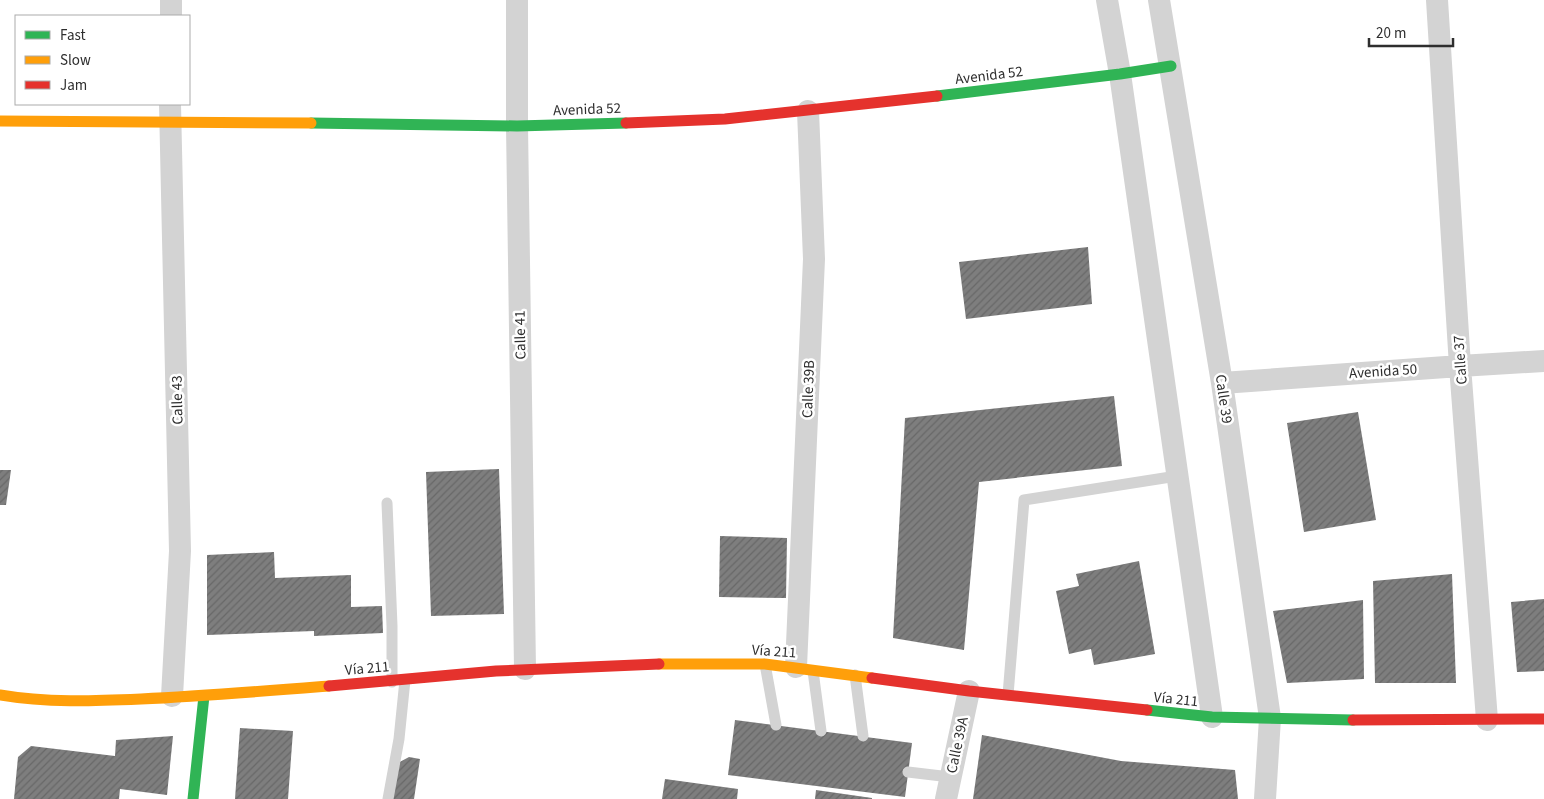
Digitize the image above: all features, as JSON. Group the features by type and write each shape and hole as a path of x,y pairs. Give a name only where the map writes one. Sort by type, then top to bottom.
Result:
{"main road":[{"name":"Avenida 52","path":"0,121 170,112 517,126 725,119 1120,74 1171,66"},
{"name":"Vía 211","path":"0,695 18,698 91,701 204,696 392,682 525,669 678,663 765,664 1092,706 1212,717 1544,719"},
{"path":"193,799 204,696"}],"street":[{"path":"171,0 171,15"},
{"name":"Calle 41","path":"517,0 517,126 525,669"},
{"path":"1107,0 1120,74 1212,717"},
{"name":"Calle 39","path":"1159,0 1222,383 1270,718 1265,799"},
{"name":"Calle 37","path":"1437,0 1460,366 1487,720"},
{"name":"Calle 39B","path":"804,668 814,259 808,111"},
{"name":"Calle 43","path":"170,112 180,551 172,696"},
{"name":"Avenida 50","path":"1222,383 1544,362"},
{"name":"Calle 39A","path":"946,799 969,691"}],"lane":[{"path":"1008,695 1024,500 1177,476"},
{"path":"387,503 392,626 392,682"},
{"path":"765,664 776,725"},
{"path":"804,668 821,731"},
{"path":"855,675 863,736"},
{"path":"388,799 399,739 405,680"},
{"path":"908,772 950,777"}],"building":[{"path":"1088,247 1092,304 966,319 959,262"},
{"path":"1114,396 1122,466 979,482 964,650 893,638 905,418"},
{"path":"1358,412 1376,520 1304,532 1287,423"},
{"path":"499,469 504,614 431,616 426,472"},
{"path":"0,470 11,470 6,505 0,505"},
{"path":"720,536 787,538 786,598 719,597"},
{"path":"274,552 275,578 351,575 351,607 382,606 383,633 314,636 314,631 207,635 207,555"},
{"path":"1139,561 1155,654 1094,665 1091,649 1069,654 1056,591 1079,586 1076,574"},
{"path":"1452,574 1456,683 1375,683 1373,581"},
{"path":"1544,599 1544,671 1517,672 1511,602"},
{"path":"1363,600 1364,679 1287,683 1273,611"},
{"path":"735,720 912,743 905,797 728,775"},
{"path":"240,728 293,731 288,799 235,799"},
{"path":"982,735 1121,761 1235,770 1238,799 973,799"},
{"path":"173,736 167,795 120,789 119,799 14,799 18,757 31,746 115,756 116,740"},
{"path":"409,757 420,759 414,799 390,799 396,764"},
{"path":"665,779 738,789 737,799 662,799"},
{"path":"816,790 872,798 872,799 815,799"}],"traffic: fast":[{"path":"937,96 1171,66"},
{"path":"311,123 517,126 626,123"},
{"path":"193,799 204,696"},
{"path":"1147,710 1212,717 1353,720"}],"traffic: slow":[{"path":"0,121 311,123"},
{"path":"659,664 765,664 872,678"},
{"path":"0,695 17,698 70,701 188,696 329,686"}],"traffic: jam":[{"path":"626,123 725,119 937,96"},
{"path":"329,686 496,671 659,664"},
{"path":"872,678 969,691 1147,710"},
{"path":"1353,720 1544,719"}]}
